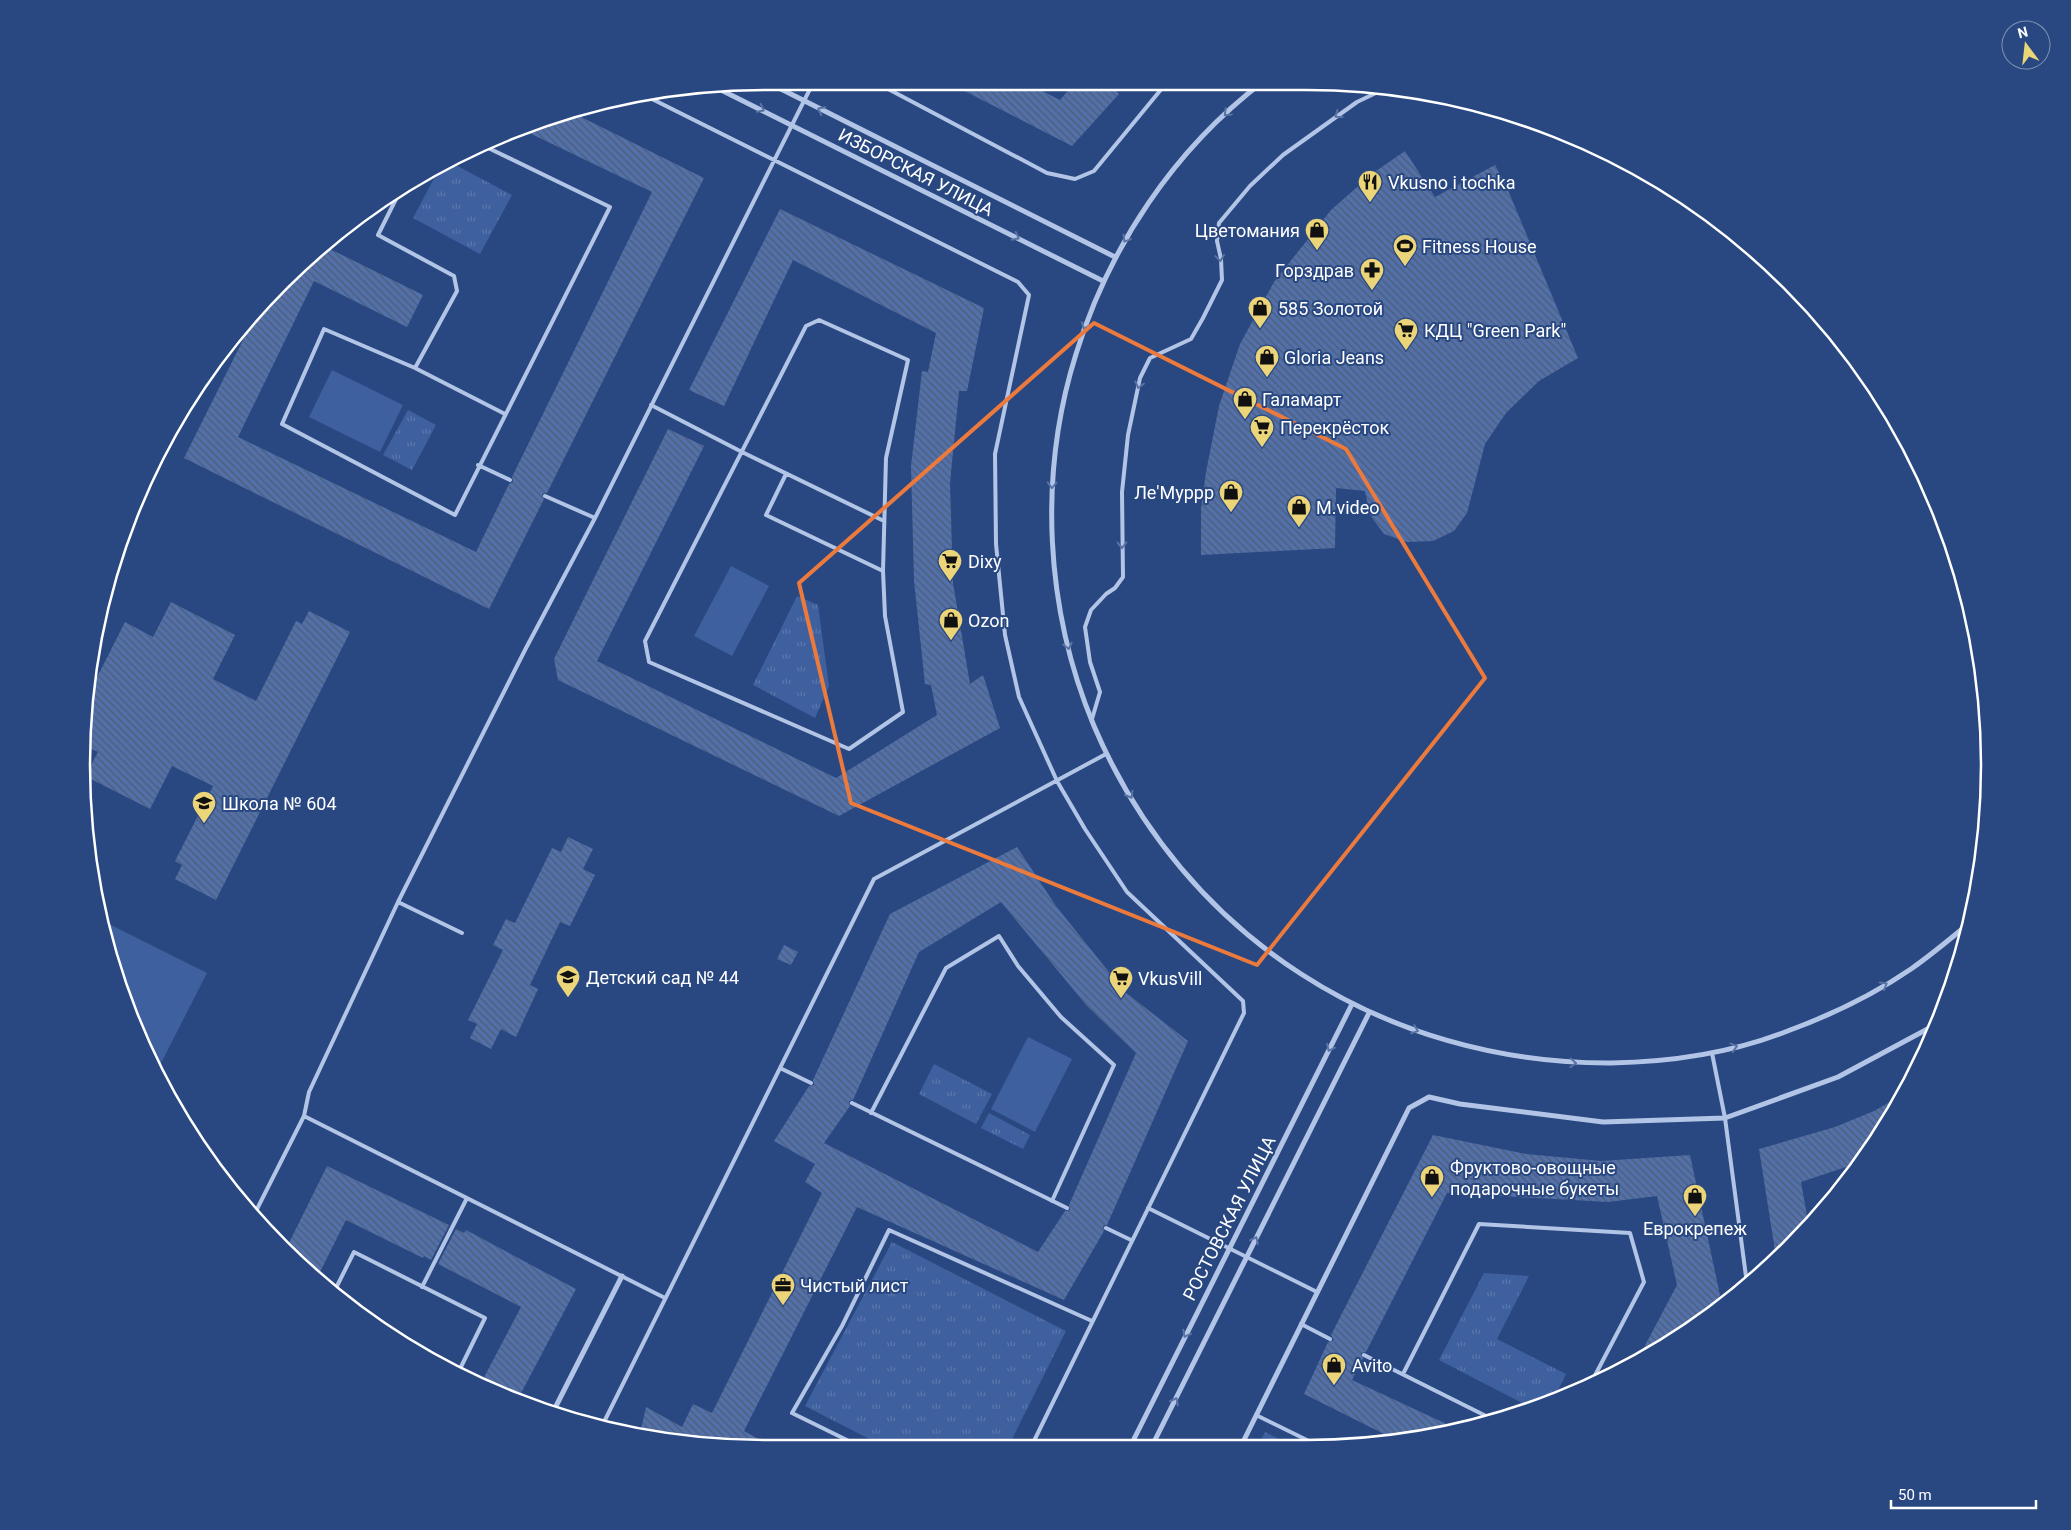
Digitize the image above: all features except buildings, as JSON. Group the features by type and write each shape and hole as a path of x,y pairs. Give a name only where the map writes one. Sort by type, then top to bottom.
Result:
{"street":[{"name":"ИЗБОРСКАЯ УЛИЦА","path":"783,90 1115,257"},
{"path":"1252,90 1242,97 1193,146 1150,200 1115,257 1084,326 1070,373 1059,420 1053,469 1054,567 1060,615 1076,677 1106,754 1142,816 1184,873 1235,924 1291,968 1369,1013 1434,1038 1502,1055 1572,1063 1634,1063 1712,1053 1781,1034 1848,1006 1910,970 1960,930"},
{"name":"ИЗБОРСКАЯ УЛИЦА","path":"723,91 1103,281"},
{"name":"РОСТОВСКАЯ УЛИЦА","path":"1133,1440 1352,1004"},
{"name":"РОСТОВСКАЯ УЛИЦА","path":"1155,1440 1369,1013"},
{"path":"1244,1440 1409,1108 1429,1097 1460,1104 1603,1122 1725,1118 1838,1077 1927,1029"},
{"path":"556,1406 622,1276"}],"lane":[{"path":"257,1209 304,1116 309,1092 398,902 525,650 595,518 809,90"},
{"path":"890,90 1047,173 1076,178 1094,171 1161,90"},
{"path":"1092,720 1100,692 1090,662 1085,627 1091,610 1106,594 1115,588 1123,577 1122,492 1128,435 1140,378 1150,358 1191,340 1213,299 1222,280 1221,259 1217,241 1219,223 1250,186 1283,155 1357,102 1374,94"},
{"path":"654,100 1018,282 1028,295 995,454 996,544 1005,635 1019,697 1057,781 1085,829 1127,892 1243,1001 1244,1013 1034,1440"},
{"path":"490,149 610,207 454,515 282,424 324,329 415,368 504,414"},
{"path":"396,200 378,235 454,276 457,291 415,368"},
{"path":"819,320 908,360 886,458 882,570 885,616 903,712 849,749 649,662 645,641 742,452 806,326 819,320"},
{"path":"651,405 786,474 884,521"},
{"path":"478,465 510,480"},
{"path":"786,474 766,515 882,570"},
{"path":"545,496 595,518"},
{"path":"604,1420 874,879 1106,754"},
{"path":"398,902 462,934"},
{"path":"871,1112 946,968 998,936 1018,966 1062,1017 1114,1065 1052,1201"},
{"path":"1712,1053 1725,1118 1746,1276"},
{"path":"780,1068 811,1084"},
{"path":"852,1103 1067,1208"},
{"path":"304,1116 666,1298"},
{"path":"422,1286 467,1198"},
{"path":"1148,1208 1317,1292"},
{"path":"1403,1374 1479,1224 1630,1233 1644,1282 1596,1374"},
{"path":"1106,1228 1132,1240"},
{"path":"847,1440 792,1413 842,1326 889,1230 1092,1321"},
{"path":"337,1286 354,1252 485,1318 461,1367"},
{"path":"1301,1324 1330,1339"},
{"path":"1364,1355 1485,1416"},
{"path":"1256,1415 1307,1440"}],"highlighted area":[{"path":"1094,323 1346,449 1485,678 1257,965 851,803 799,583"}],"green space":[{"path":"456,165 512,195 480,254 413,218 435,176"},
{"path":"332,370 403,405 380,452 309,417"},
{"path":"408,410 436,425 412,470 383,455"},
{"path":"731,566 769,586 732,656 694,636"},
{"path":"797,596 818,605 829,686 815,718 753,685"},
{"path":"109,924 207,973 160,1065 141,1023 126,982"},
{"path":"1028,1037 1072,1059 1035,1132 991,1109"},
{"path":"934,1064 992,1094 976,1124 919,1094"},
{"path":"989,1113 1030,1135 1023,1149 981,1128"},
{"path":"892,1242 1066,1331 1012,1440 871,1440 805,1406"},
{"path":"1484,1273 1529,1276 1497,1339 1566,1374 1558,1391 1524,1404 1439,1360"},
{"path":"1265,1432 1281,1440 1261,1440"}],"place":[{"name":"Vkusno i tochka","path":"1370,203"},
{"name":"Цветомания","path":"1317,251"},
{"name":"Fitness House","path":"1405,267"},
{"name":"Горздрав","path":"1372,291"},
{"name":"585 Золотой","path":"1260,329"},
{"name":"КДЦ \"Green Park\"","path":"1406,351"},
{"name":"Gloria Jeans","path":"1267,378"},
{"name":"Галамарт","path":"1245,420"},
{"name":"Перекрёсток","path":"1262,448"},
{"name":"Ле'Муррр","path":"1231,513"},
{"name":"M.video","path":"1299,528"},
{"name":"Dixy","path":"950,582"},
{"name":"Ozon","path":"951,641"},
{"name":"Школа № 604","path":"204,824"},
{"name":"Детский сад № 44","path":"568,998"},
{"name":"VkusVill","path":"1121,999"},
{"name":"Фруктово-овощные подарочные букеты","path":"1432,1198"},
{"name":"Еврокрепеж","path":"1695,1217"},
{"name":"Чистый лист","path":"783,1306"},
{"name":"Avito","path":"1334,1386"}]}
